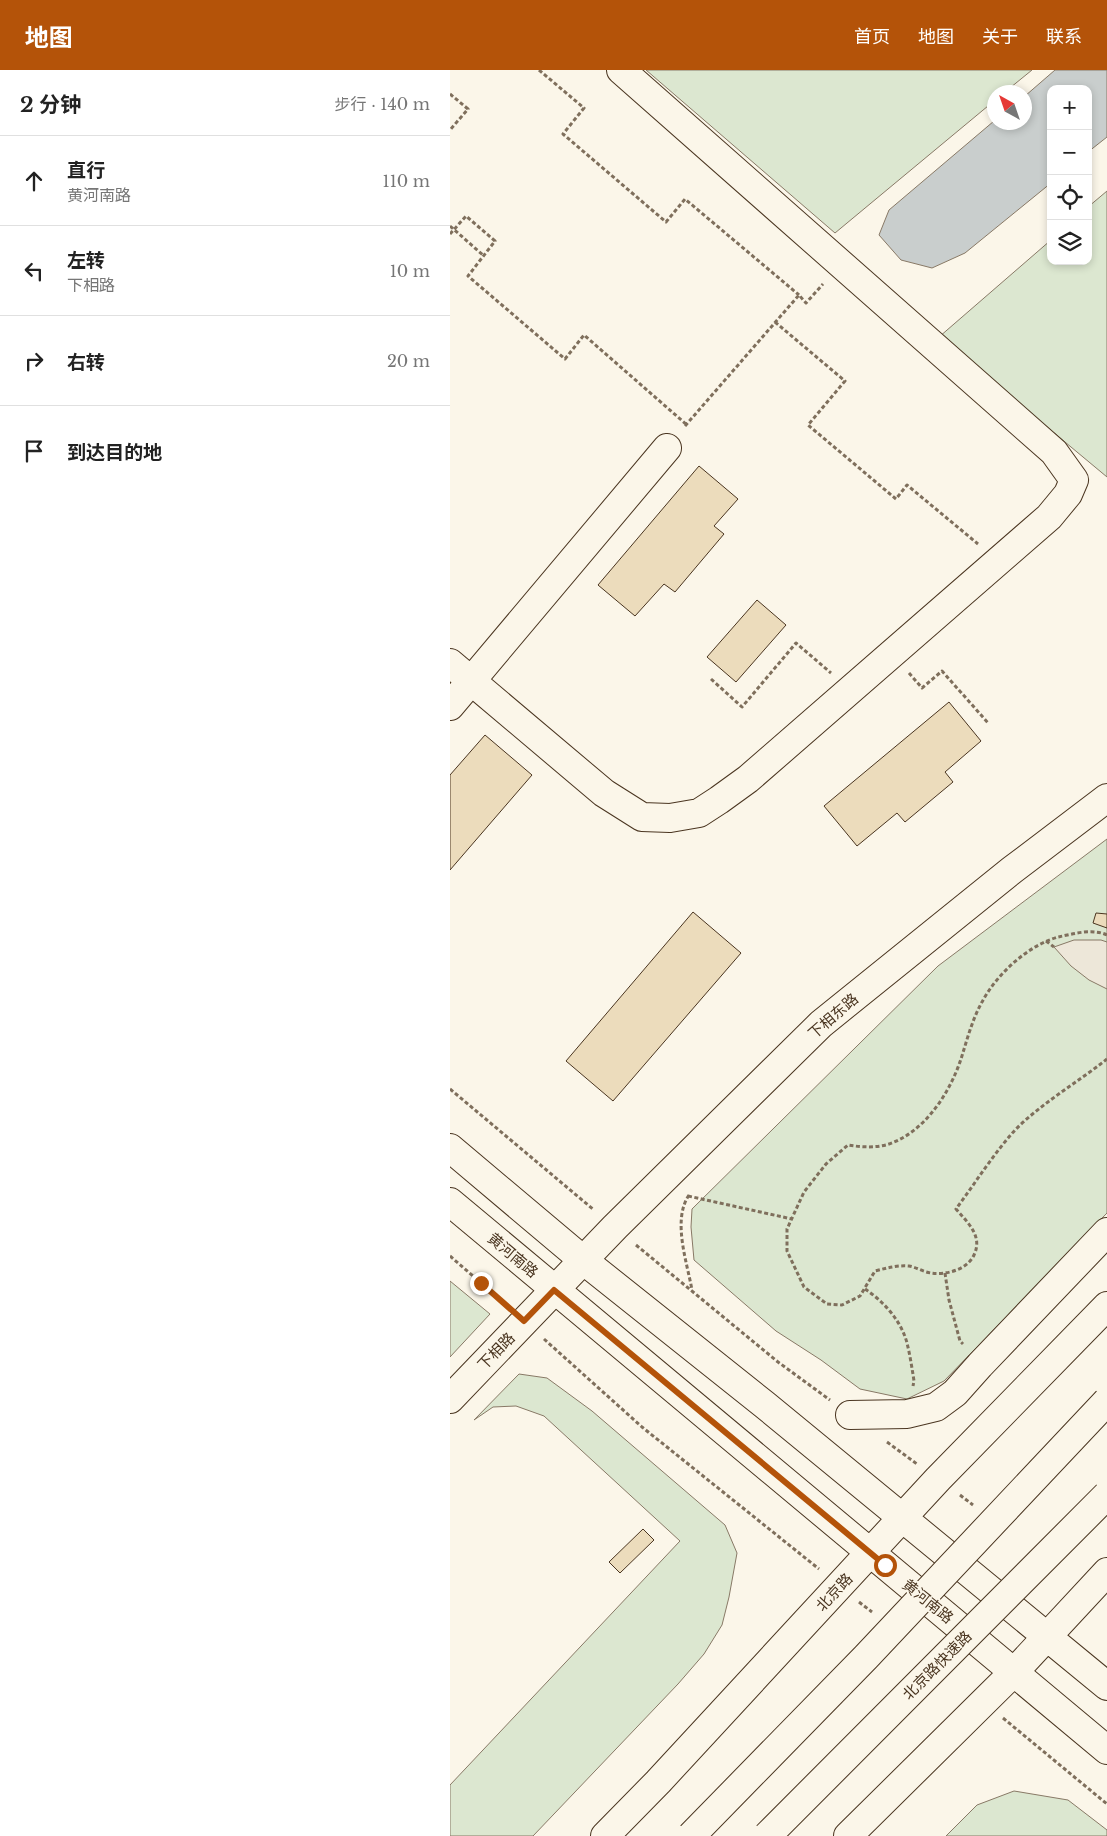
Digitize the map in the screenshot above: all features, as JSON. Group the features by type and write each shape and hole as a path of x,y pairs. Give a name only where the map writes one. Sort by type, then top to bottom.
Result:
{"main road":[{"path":"450,663 604,793 642,817 670,818 699,813 748,779 1049,517 1068,494 1074,480 1054,452 621,70"},
{"path":"450,706 667,448"},
{"name":"下相东路","path":"583,1260 821,1024 1012,870 1107,798"},
{"path":"450,1148 583,1260 903,1518 1107,1686"},
{"name":"黄河南路","path":"450,1202 1107,1750"},
{"path":"850,1415 907,1414 936,1407 956,1394 980,1365 1107,1232"},
{"name":"下相路","path":"450,1399 583,1260"},
{"name":"北京路","path":"604,1836 658,1782 938,1479 1107,1306"},
{"path":"691,1836 866,1657 1107,1401"},
{"name":"北京路快速路","path":"767,1836 1107,1494"},
{"path":"848,1836 984,1702 1107,1572"}],"path":[{"path":"539,70 584,108 563,134 666,222 685,199 806,302 841,263"},
{"path":"450,94 468,109 450,130"},
{"path":"450,234 466,216 495,241 468,276 565,359 584,335 687,425"},
{"path":"450,226 484,256"},
{"path":"667,448 799,295"},
{"path":"775,322 845,381 808,425 896,499 907,485 998,561"},
{"path":"711,678 742,706 796,643 850,690"},
{"path":"892,654 922,688 942,671 989,724"},
{"path":"1107,935 1103,933 1080,932 1046,941 1016,961 994,983 981,1003 967,1034 961,1060 947,1092 912,1133 886,1145 848,1146 826,1164 804,1192 787,1229 787,1251 804,1287 826,1304 842,1305 860,1296 875,1271 892,1266 911,1266 930,1273 945,1273 951,1272 970,1262 978,1247 975,1232 956,1209 992,1159 1017,1129 1043,1106 1107,1059"},
{"path":"1046,941 1054,947"},
{"path":"450,1088 778,1362 850,1415"},
{"path":"692,1291 680,1229 681,1212 688,1196 695,1189"},
{"path":"688,1196 792,1219"},
{"path":"450,1256 642,1427 877,1616"},
{"path":"945,1273 949,1300 960,1341 980,1365"},
{"path":"865,1289 881,1300 898,1324 907,1341 914,1381 907,1414"},
{"path":"882,1438 978,1508"},
{"path":"984,1702 1107,1804"}],"green space":[{"path":"646,70 1032,70 1014,85 987,85 987,107 835,233"},
{"path":"1107,191 1107,477 939,337 1047,243 1047,265 1092,265 1092,204"},
{"path":"1107,839 1107,1213 944,1381 907,1399 860,1389 821,1360 776,1331 694,1260 691,1227 692,1209 938,966"},
{"path":"450,1281 490,1314 450,1357"},
{"path":"519,1374 547,1378 592,1411 725,1525 737,1553 722,1625 704,1654 678,1684 533,1836 450,1836 450,1785 680,1541 544,1416 516,1406 493,1407 474,1420"},
{"path":"1014,1791 1068,1800 1107,1830 1107,1836 946,1836 977,1805"}],"shaded area":[{"path":"1055,70 1107,70 1107,137 1092,149 1092,85 1047,85 1047,186 965,253 932,268 901,260 879,235 889,210 987,127 987,130 1032,130 1032,90"},
{"path":"1074,940 1101,940 1107,942 1107,989 1089,980 1071,966 1054,947"}],"building":[{"path":"699,466 738,499 714,526 724,534 675,592 664,584 635,616 598,585"},
{"path":"757,600 786,625 736,682 707,657"},
{"path":"949,702 981,741 945,772 953,782 905,822 897,813 857,846 824,806"},
{"path":"485,735 532,775 450,870 450,775"},
{"path":"693,912 741,953 613,1101 566,1061"},
{"path":"1096,913 1107,914 1107,928 1093,923"},
{"path":"643,1529 654,1540 620,1573 609,1562"}],"route":[{"path":"481,1283 524,1321 554,1290 885,1565"}]}
